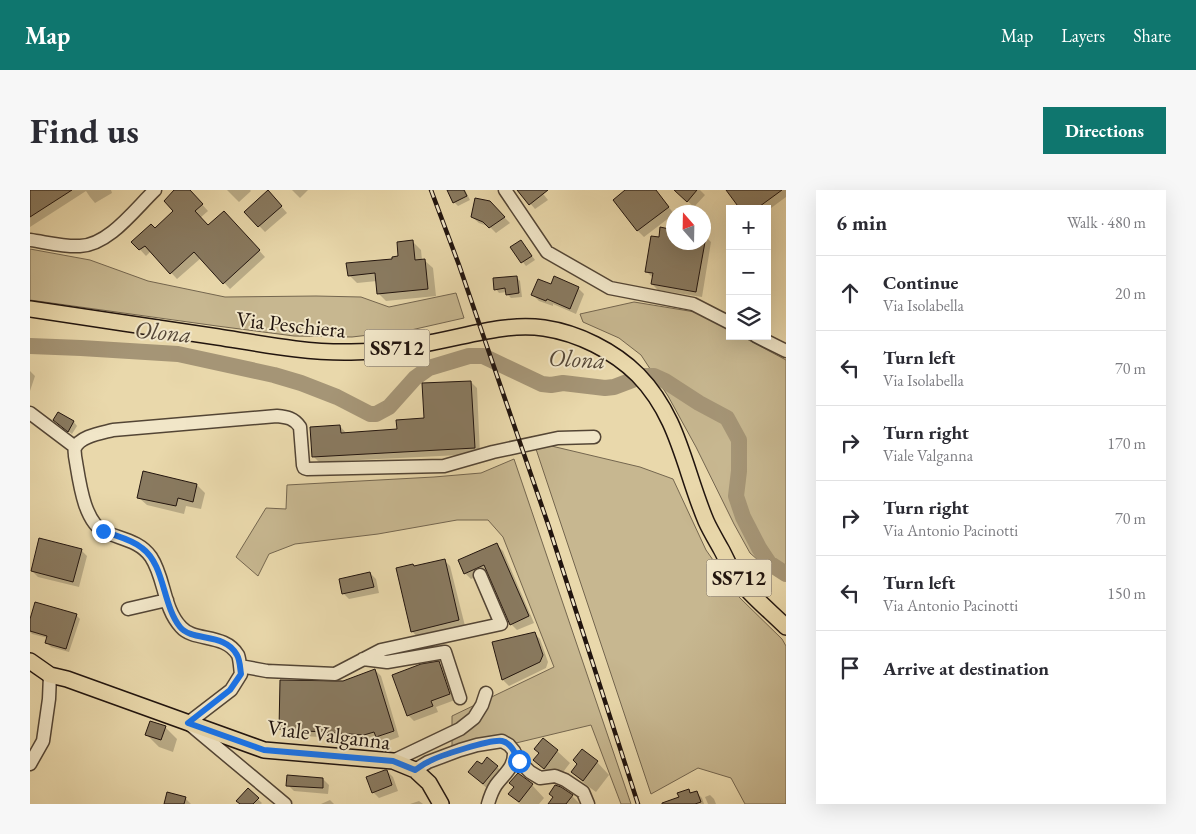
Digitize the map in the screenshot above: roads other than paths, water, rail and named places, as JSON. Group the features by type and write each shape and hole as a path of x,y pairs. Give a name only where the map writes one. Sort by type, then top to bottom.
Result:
{"main road":[{"name":"Via Peschiera","path":"30,309 296,349 351,352 396,348 483,331 516,327 541,328 562,332 585,340 608,352 628,367 653,392 668,417 680,444 706,521 732,570 763,606 786,626"},
{"name":"Viale Valganna","path":"30,661 50,675 67,679 264,750 393,761 415,770 428,783 441,804"}],"street":[{"path":"30,240 75,246 89,245 107,236 155,190"},
{"path":"505,190 548,252 610,288 693,304 726,321"},
{"path":"764,340 786,351"},
{"path":"30,413 75,448"},
{"path":"285,804 188,723 230,690 241,674 238,655 228,645 218,640 182,629 169,607 151,557 142,548 130,541 103,531 93,522 86,510 75,448 81,441 91,435 113,430 277,416 290,418 297,422 300,427 302,465 307,469 444,466 493,452 558,438 594,437"},
{"path":"240,666 267,671 335,674 381,650 501,624 480,575"},
{"path":"128,609 167,600"},
{"path":"363,659 387,662 445,652 460,698"},
{"path":"30,764 43,741 49,699 50,675"},
{"path":"393,761 460,729 474,718 482,705 486,693"},
{"path":"415,770 428,762 477,745 502,741 509,745 519,761 530,772 540,778 555,776 565,780 583,792 588,804"},
{"path":"488,804 495,786 513,765 514,751"}],"waterway":[{"name":"Olona","path":"30,346 178,354 274,375 301,383 337,397 370,414 376,414 389,407 415,378 429,368 469,356 483,356 542,384 551,385 563,383 605,388 614,387 643,376 654,376 727,418 739,440 739,471 736,496 743,517 769,563 786,574"}],"railway":[{"path":"431,190 459,265 549,527 638,804"}]}
